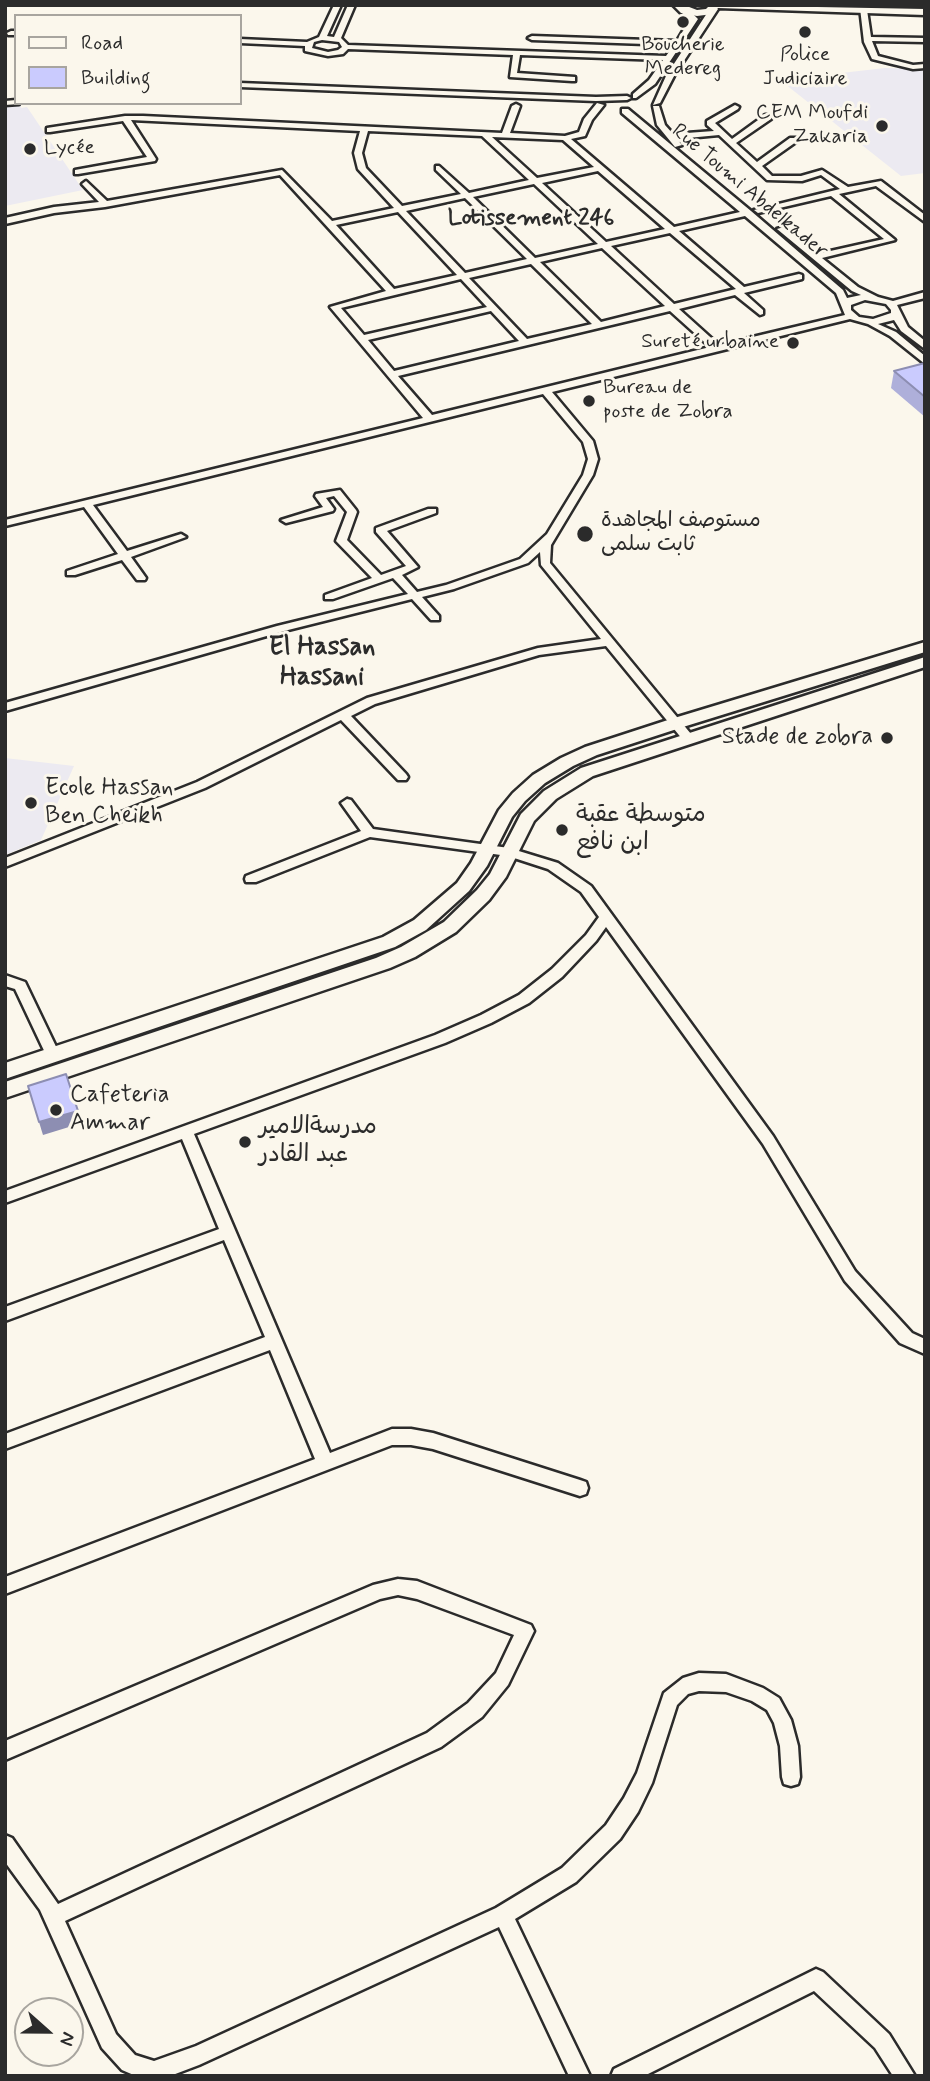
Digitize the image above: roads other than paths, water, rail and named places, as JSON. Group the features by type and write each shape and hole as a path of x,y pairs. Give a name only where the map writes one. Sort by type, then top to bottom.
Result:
{"street":[{"path":"322,38 338,5"},
{"path":"337,39 352,5"},
{"path":"679,8 703,13 716,6 925,12"},
{"path":"650,109 716,6"},
{"path":"623,110 619,103 652,82 694,19 679,8"},
{"path":"863,10 868,39 875,57 913,67 925,66"},
{"path":"530,53 534,25"},
{"path":"242,41 308,44 322,38 337,39 344,42 346,47"},
{"path":"532,38 679,43"},
{"path":"868,39 925,40"},
{"path":"308,44 310,51 321,54 340,52 346,47 669,58"},
{"path":"517,52 513,75 572,79"},
{"path":"570,98 575,54"},
{"path":"242,85 570,98 649,98 650,109"},
{"path":"242,90 600,105 623,110 650,109"},
{"path":"50,130 125,118 483,132 565,138 582,134 588,119 600,105"},
{"path":"506,134 516,106"},
{"path":"735,107 710,123 770,178 802,179 822,172 846,190"},
{"name":"Rue Toumi Abdelkader","path":"650,109 670,137 815,257 855,289 891,304"},
{"name":"Rue Toumi Abdelkader","path":"623,110 840,292 846,304"},
{"path":"731,143 768,117"},
{"path":"79,172 152,159 125,118"},
{"path":"365,127 358,161 525,342"},
{"path":"483,132 716,348"},
{"path":"670,137 720,133"},
{"path":"565,138 673,230 760,312"},
{"path":"757,166 793,140"},
{"path":"439,168 599,325"},
{"path":"329,224 600,168"},
{"path":"5,221 54,210 105,204 282,172 392,292"},
{"path":"758,210 878,183 925,219"},
{"path":"86,184 105,204"},
{"path":"815,257 891,240 832,193"},
{"path":"914,211 925,209"},
{"path":"429,418 335,307 748,213"},
{"path":"393,374 799,277"},
{"path":"925,295 891,304 904,329 925,346"},
{"path":"850,316 845,308 846,304 856,298 874,297"},
{"path":"362,338 492,308"},
{"path":"864,321 881,322 895,314"},
{"path":"5,523 850,316 884,328 925,361"},
{"path":"545,390 588,441 593,459 588,475 551,537 545,563 682,730"},
{"path":"286,520 329,509 320,496 336,492 352,512 341,541 379,579"},
{"path":"86,503 141,578"},
{"path":"329,597 413,567 380,530 432,511"},
{"path":"71,573 181,537"},
{"path":"5,707 281,628 417,597 516,564 536,552 551,537"},
{"path":"516,564 535,565 551,573"},
{"path":"395,573 435,618"},
{"path":"5,863 201,785 371,701 403,689 538,652 608,642"},
{"path":"5,1090 383,963 429,942 467,911 496,877 527,818 550,794 566,783 682,730 925,647"},
{"path":"5,1071 388,942 420,925 445,906 463,887 505,814 519,797 539,779 592,751 682,730 925,662"},
{"path":"344,715 401,777"},
{"path":"347,803 369,833"},
{"path":"251,878 369,833 509,852 553,866 570,875 586,889 768,1140 850,1276 906,1338 925,1347"},
{"path":"5,1197 440,1039 486,1019 524,999 557,973 591,938 606,917"},
{"path":"5,980 20,986 53,1055"},
{"path":"186,1132 325,1462"},
{"path":"5,1314 228,1232"},
{"path":"6,1440 274,1341"},
{"path":"5,1586 392,1437 411,1437 580,1488"},
{"path":"5,1751 379,1591 398,1587 417,1590 525,1631 502,1679 475,1710 434,1740 54,1916"},
{"path":"5,1845 54,1916 109,2041 129,2063 155,2071 200,2055 503,1915 569,1875 613,1832 631,1805 645,1776 670,1699 683,1687 699,1682 726,1683 757,1694 773,1704 782,1720 792,1777"},
{"path":"503,1915 580,2076"},
{"path":"621,2076 816,1979 882,2041 905,2076"}],"place":[{"name":"Boucherie Medereg","path":"683,22"},
{"name":"Police Judiciaire","path":"805,32"},
{"name":"CEM Moufdi Zakaria","path":"882,126"},
{"name":"Lycée","path":"30,149"},
{"name":"Sureté urbaine","path":"793,343"},
{"name":"Bureau de poste de Zobra","path":"589,401"},
{"name":"مستوصف المجاهدة ثابت سلمى","path":"585,534"},
{"name":"Stade de zobra","path":"887,738"},
{"name":"Ecole Hassan Ben Cheikh","path":"31,803"},
{"name":"متوسطة عقبة ابن نافع","path":"562,830"},
{"name":"Cafeteria Ammar","path":"56,1110"},
{"name":"مدرسةالامير عبد القادر","path":"245,1142"}],"district":[{"name":"Lotissement 246","path":"531,219"},
{"name":"El Hassan Hassani","path":"322,664"}]}
